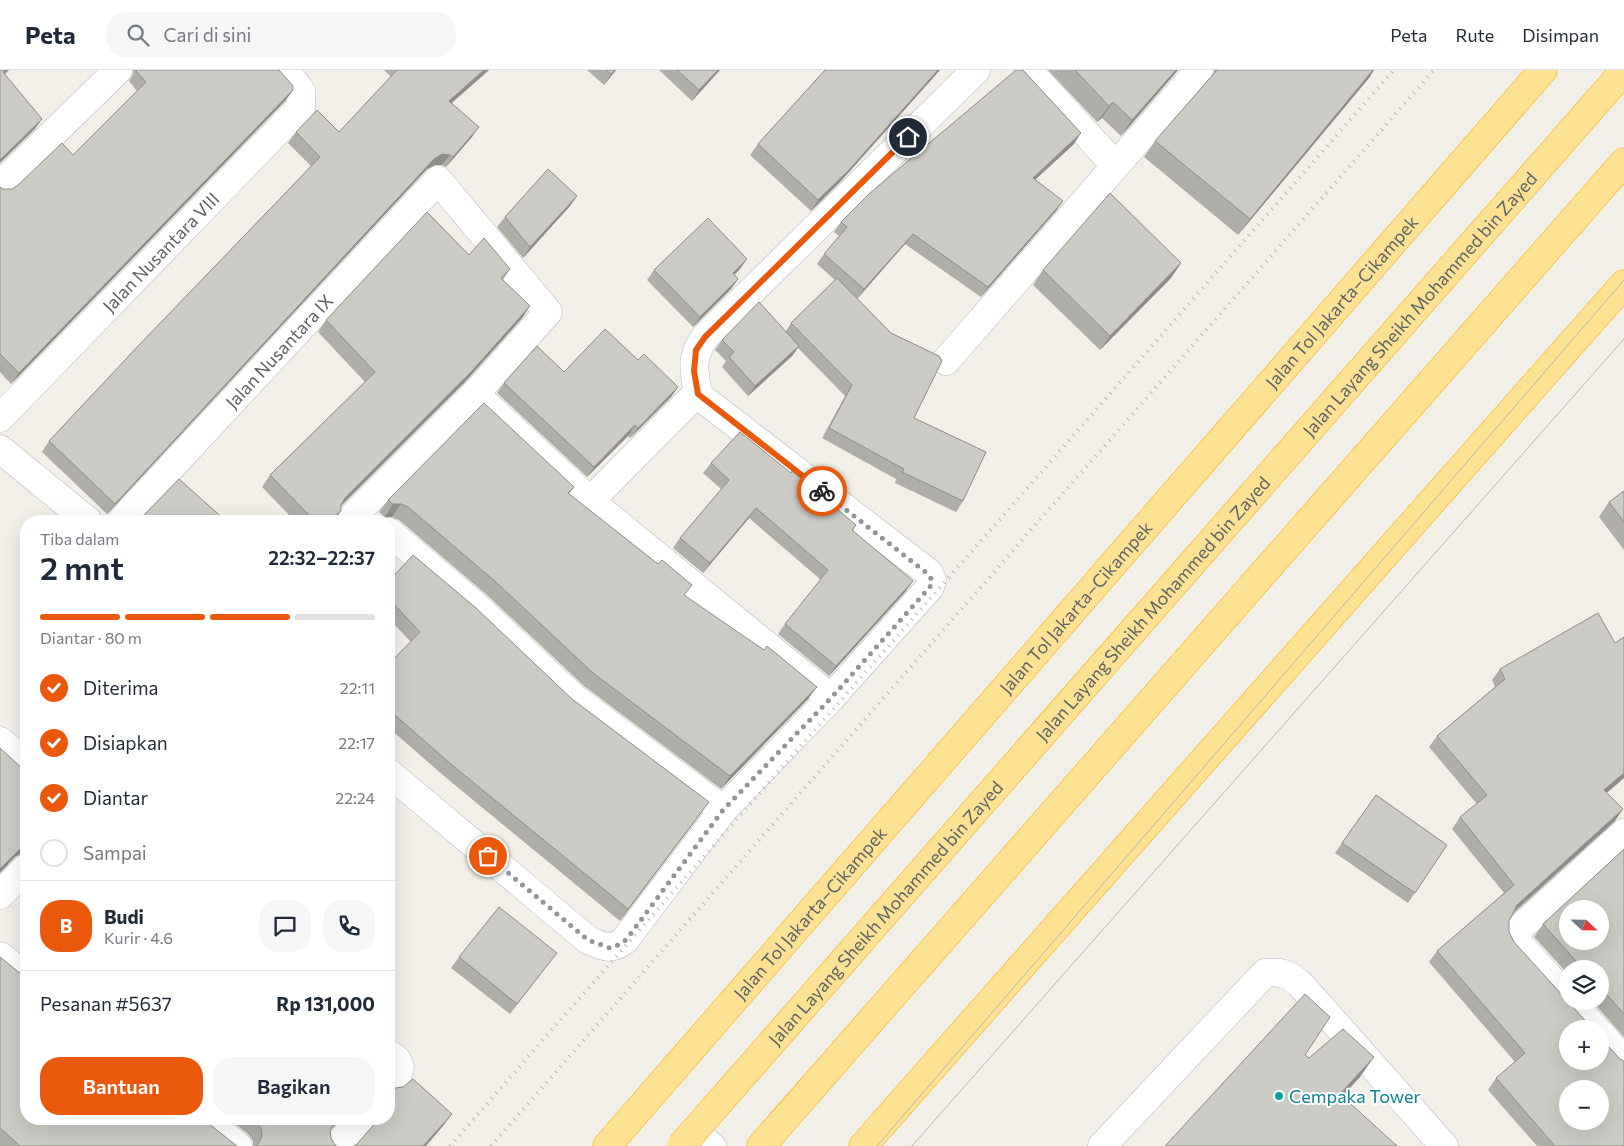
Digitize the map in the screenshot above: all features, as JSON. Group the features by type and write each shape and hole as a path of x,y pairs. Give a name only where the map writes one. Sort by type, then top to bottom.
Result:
{"highway":[{"name":"Jalan Tol Jakarta–Cikampek","path":"607,1146 1543,70"},
{"name":"Jalan Layang Sheikh Mohammed bin Zayed","path":"698,1140 1624,71"},
{"path":"761,1146 1624,162"},
{"path":"864,1146 1624,284"}],"street":[{"path":"0,185 118,70"},
{"path":"395,778 588,940 610,948 626,940 723,810 831,698 930,587 932,580 928,574 698,394 694,371 696,350 705,337 976,70"},
{"path":"1028,70 1115,165"},
{"path":"946,361 1199,70"},
{"name":"Jalan Nusantara VIII","path":"0,418 301,108 301,91 290,75"},
{"name":"Jalan Nusantara IX","path":"127,515 438,180 548,312 476,394"},
{"path":"363,515 476,394 590,501 831,698"},
{"path":"590,501 698,394"},
{"path":"0,449 81,515"},
{"path":"395,537 478,608 574,698 723,810"},
{"path":"0,741 20,758"},
{"path":"1559,988 1518,943 1517,934 1520,928 1624,833"},
{"path":"0,895 20,874"},
{"path":"0,956 20,972"},
{"path":"1102,1146 1265,973 1276,972 1285,973 1301,985 1444,1146"},
{"path":"1579,1010 1588,1020"},
{"path":"1609,1043 1624,1060"},
{"path":"212,1125 238,1146"},
{"path":"337,1146 355,1125"}],"building":[{"path":"0,70 5,70 3,72 42,119 0,160"},
{"path":"137,70 279,70 293,86 293,90 19,373 0,354 0,187 12,189 18,185 62,143 73,155 146,82"},
{"path":"397,70 484,70 449,101 479,127 453,157 442,154 434,159 115,504 49,441 320,157 296,132 317,110 339,132"},
{"path":"606,70 615,70 611,74"},
{"path":"677,70 718,70 699,90"},
{"path":"825,70 938,70 848,171 818,200 758,144"},
{"path":"1016,70 1023,70 1081,133 1033,178 1063,201 988,287 913,234 864,289 824,254 847,227 841,222 870,193"},
{"path":"1075,70 1176,70 1132,120 1113,102 1109,106"},
{"path":"1217,70 1373,70 1250,219 1155,141"},
{"path":"548,169 577,196 530,247 505,217"},
{"path":"1110,193 1181,263 1110,336 1043,270"},
{"path":"427,212 469,255 484,238 510,269 501,278 530,306 472,371 345,498 341,505 341,511 337,515 309,515 270,475 375,372 326,320"},
{"path":"708,218 747,259 733,273 738,279 700,317 654,270"},
{"path":"837,278 891,333 939,356 942,361 914,418 986,452 963,501 902,472 904,469 829,428 852,385 791,323"},
{"path":"759,302 799,346 755,386 729,357 734,352 722,340"},
{"path":"605,329 638,360 644,354 678,387 638,428 635,425 594,467 504,383 537,346 564,372"},
{"path":"484,403 574,487 568,493 658,564 662,560 692,585 684,595 764,650 767,646 817,687 730,776 593,673 497,583 408,507 401,504 393,504 388,500"},
{"path":"740,432 791,473 792,471 856,525 852,530 913,581 836,666 785,624 828,570 756,508 710,563 680,538 729,480 711,463"},
{"path":"179,479 219,515 144,515"},
{"path":"1624,491 1624,522 1609,502"},
{"path":"413,555 476,608 572,699 709,802 628,909 452,765 395,715 395,658 420,632 395,605 395,574"},
{"path":"1598,613 1615,643 1624,637 1624,773 1604,790 1623,809 1517,905 1509,921 1509,932 1514,942 1559,992 1559,1010 1576,1010 1585,1020 1559,1020 1559,1070 1609,1070 1609,1047 1624,1061 1624,1146 1555,1146 1496,1078 1525,1053 1437,951 1514,885 1460,817 1487,795 1437,736 1505,679 1500,669"},
{"path":"0,748 20,766 20,849 0,869"},
{"path":"1376,795 1447,845 1415,893 1342,843"},
{"path":"1624,849 1624,1014 1609,997 1609,960 1575,960 1566,950 1609,950 1609,900 1569,900"},
{"path":"499,907 557,953 517,1004 459,957"},
{"path":"1559,909 1559,942 1543,924"},
{"path":"0,957 20,973 20,1125 211,1125 237,1146 20,1146 0,1128"},
{"name":"Cempaka Tower","path":"1305,994 1330,1017 1305,1055 1309,1058 1343,1029 1374,1057 1340,1094 1397,1146 1165,1146"},
{"path":"413,1079 452,1114 423,1146 354,1146 374,1125 395,1125 395,1088 403,1087"},
{"path":"258,1125 334,1125 330,1130 331,1138 337,1146 256,1146 262,1137 261,1128"}],"tram line":[{"path":"877,1146 1624,280"},
{"path":"912,1146 1624,339"}],"railway":[{"path":"450,1146 1394,70"},
{"path":"491,1146 1434,70"}],"way so far":[{"path":"488,856 588,940 610,948 626,940 723,810 831,698 932,583 928,574 822,491"}],"place":[{"name":"Cempaka Tower","path":"1279,1096"}],"route":[{"path":"822,491 698,394 694,371 696,350 705,337 908,137"}]}
